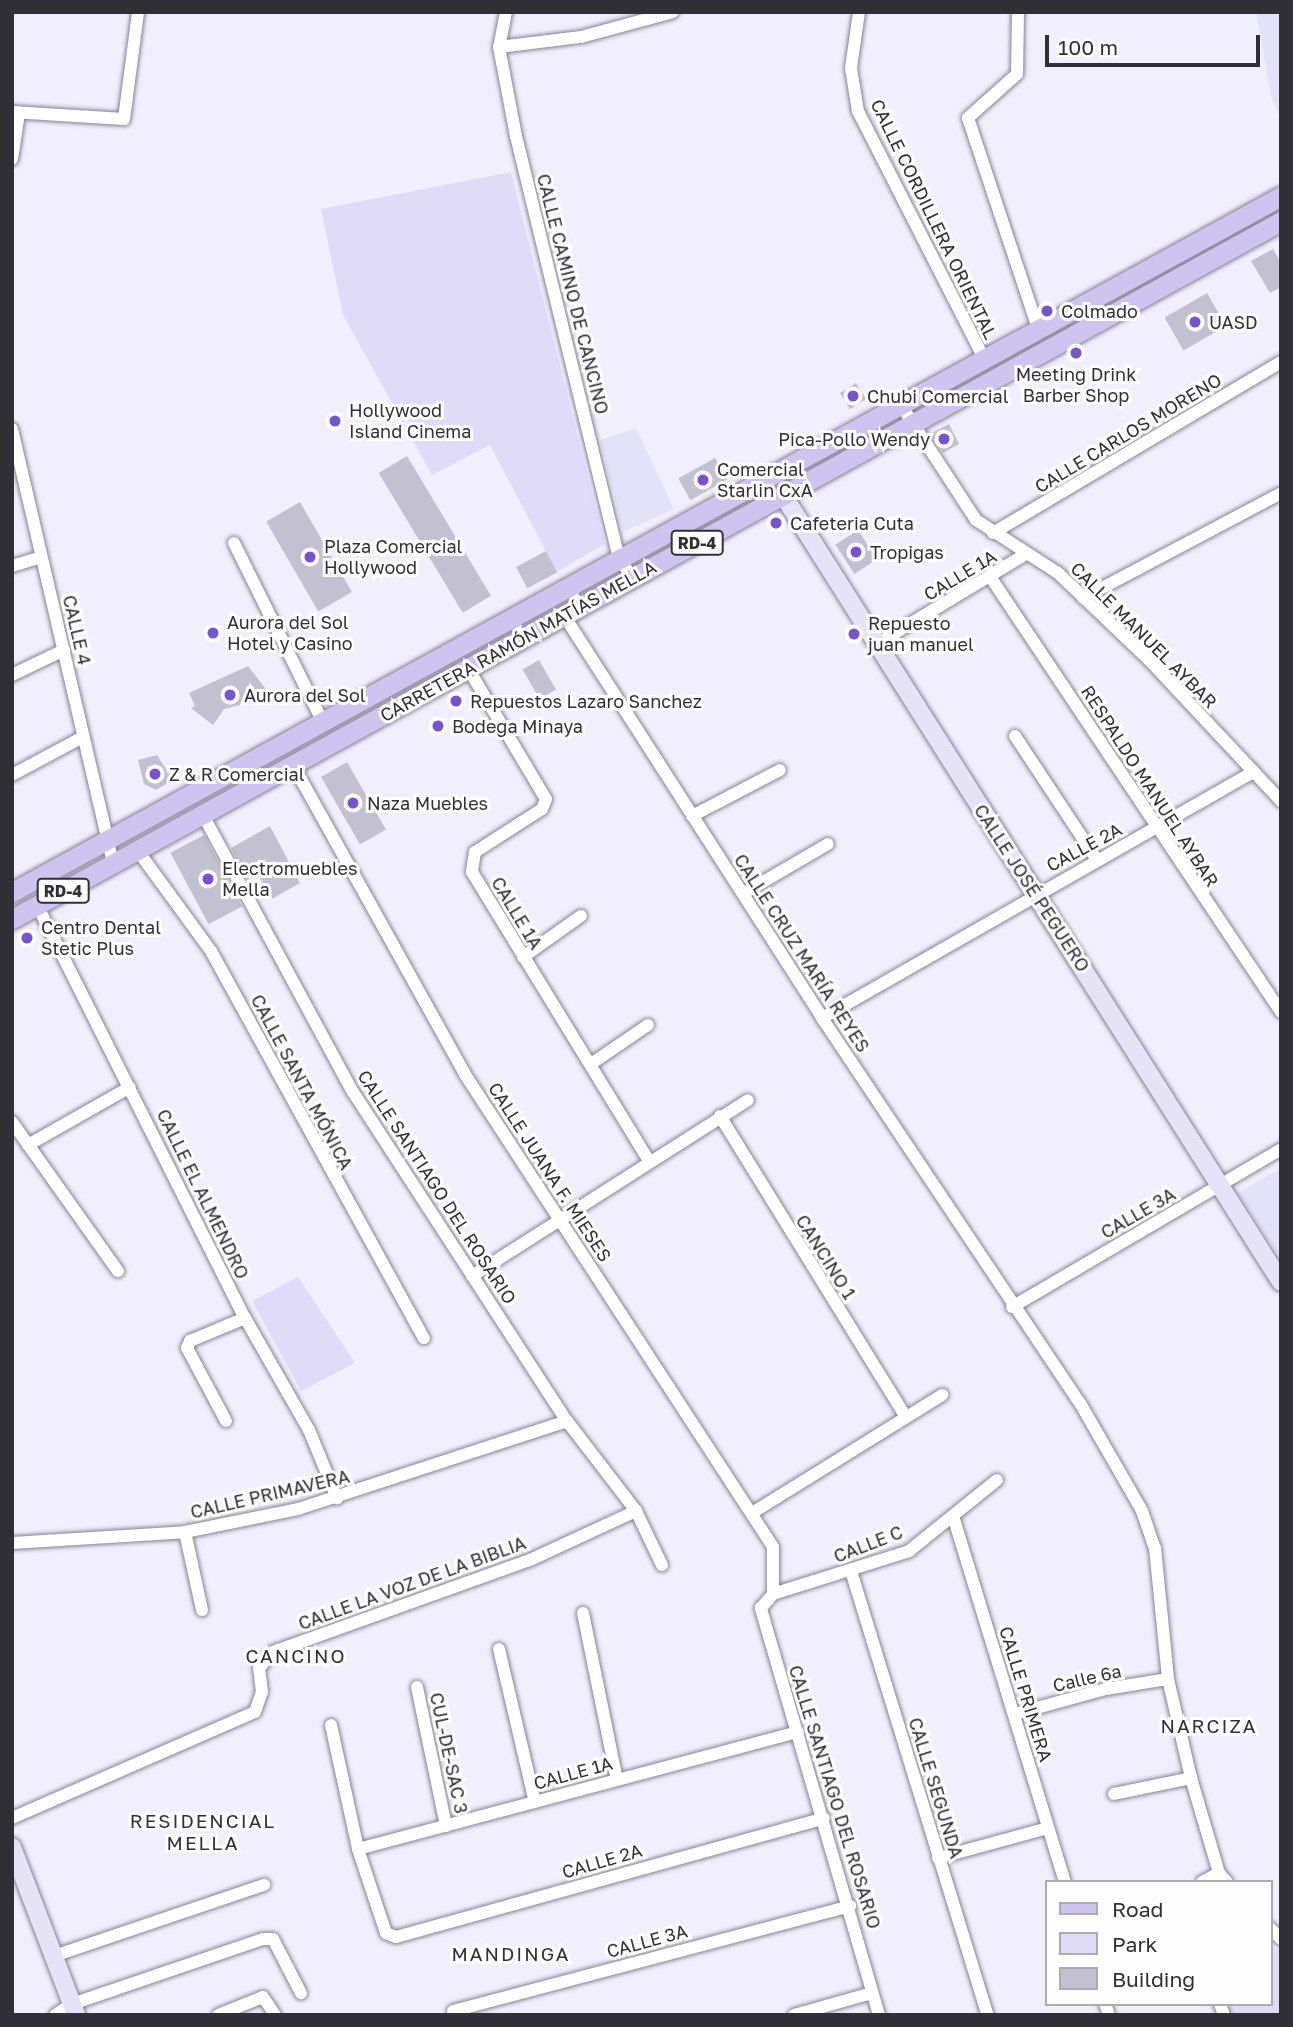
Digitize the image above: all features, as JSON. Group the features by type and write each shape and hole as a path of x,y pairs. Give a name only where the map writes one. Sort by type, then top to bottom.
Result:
{"main road":[{"name":"CARRETERA RAMÓN MATÍAS MELLA","path":"12,892 1281,196"},
{"name":"CARRETERA RAMÓN MATÍAS MELLA","path":"12,919 1281,221"},
{"name":"CALLE JOSÉ PEGUERO","path":"783,495 875,645 1036,892 1281,1282"},
{"path":"12,1847 74,2009"}],"street":[{"path":"12,159 16,113 118,123 128,114 138,12"},
{"name":"CALLE CAMINO DE CANCINO","path":"506,12 499,47 516,136 619,558 633,579"},
{"path":"499,47 581,37 673,12"},
{"name":"CALLE CORDILLERA ORIENTAL","path":"859,12 851,68 858,111 984,358"},
{"path":"1018,12 1017,74 968,118 1038,328"},
{"name":"CALLE CARLOS MORENO","path":"993,533 1281,362"},
{"name":"CALLE MANUEL AYBAR","path":"901,405 959,501 993,533 1083,597 1281,801"},
{"name":"CALLE 4","path":"12,429 113,863"},
{"path":"1083,597 1281,493"},
{"path":"234,542 323,722"},
{"name":"CALLE 1A","path":"875,645 991,579 1026,554"},
{"path":"12,566 41,557"},
{"name":"RESPALDO MANUEL AYBAR","path":"991,579 1281,1012"},
{"name":"CALLE CRUZ MARÍA REYES","path":"565,617 692,816 744,892 822,1018 1012,1307 1080,1403 1142,1511 1163,1592 1168,1679 1191,1778 1223,1877"},
{"path":"12,675 64,650"},
{"name":"CALLE 1A","path":"468,670 546,799 542,809 475,852 472,872 648,1159"},
{"path":"1015,736 1097,860"},
{"path":"12,775 83,737"},
{"name":"CALLE JUANA F. MIESES","path":"293,765 459,1064 773,1547 773,1594"},
{"path":"692,816 780,770"},
{"name":"CALLE 2A","path":"822,1018 1036,892 1254,772"},
{"name":"CALLE SANTIAGO DEL ROSARIO","path":"203,815 353,1092 567,1421 636,1511 662,1565"},
{"path":"744,892 828,844"},
{"name":"CALLE SANTA MÓNICA","path":"138,851 211,951 424,1338"},
{"name":"CALLE EL ALMENDRO","path":"37,905 245,1318 309,1430 337,1499"},
{"path":"523,957 581,916"},
{"path":"591,1064 648,1025"},
{"path":"28,1145 130,1087"},
{"path":"472,1276 648,1159 748,1100"},
{"name":"CANCINO 1","path":"720,1116 905,1416"},
{"path":"12,1122 118,1271"},
{"name":"CALLE 3A","path":"1012,1307 1281,1149"},
{"path":"226,1421 187,1348 190,1341 245,1318"},
{"path":"752,1513 942,1395"},
{"name":"CALLE PRIMAVERA","path":"12,1543 186,1532 337,1499 567,1421"},
{"name":"CALLE C","path":"773,1594 909,1551 997,1480"},
{"name":"CALLE LA VOZ DE LA BIBLIA","path":"12,1818 255,1712 262,1692 259,1668 273,1652 530,1560 636,1511"},
{"name":"CALLE PRIMERA","path":"953,1516 1065,1880"},
{"path":"186,1532 202,1610"},
{"name":"CALLE SEGUNDA","path":"852,1571 988,2015"},
{"name":"CALLE SANTIAGO DEL ROSARIO","path":"773,1594 765,1599 761,1618 824,1818 879,2015"},
{"path":"583,1613 617,1780"},
{"path":"499,1649 535,1802"},
{"name":"Calle 6ª","path":"1015,1714 1106,1689 1168,1679"},
{"name":"CUL-DE-SAC 3","path":"417,1687 446,1826"},
{"path":"331,1725 358,1849"},
{"name":"CALLE 1A","path":"358,1849 798,1732"},
{"path":"1114,1794 1191,1778"},
{"name":"CALLE 2A","path":"358,1849 390,1936 824,1818"},
{"path":"938,1858 1048,1828"},
{"path":"54,1956 264,1885"},
{"name":"CALLE 3A","path":"453,2011 850,1906"},
{"path":"55,2015 263,1939 273,1939 301,1993"},
{"path":"793,2015 872,1993"},
{"path":"218,2015 263,1997 275,2015"}],"shaded area":[{"path":"1256,12 1281,12 1281,120 1271,96"},
{"path":"636,428 674,509 623,532 600,440"},
{"path":"1281,1168 1281,1259 1238,1193"}],"green space":[{"path":"511,172 605,544 557,572 490,445 432,475 343,315 321,209"},
{"path":"298,1277 355,1363 301,1391 252,1301"},
{"path":"1272,1944 1281,1954 1281,2015 1230,2015 1227,2006 1272,2006"}],"building":[{"path":"1273,249 1281,263 1281,287 1270,293 1251,261"},
{"name":"UASD","path":"1207,293 1226,326 1184,350 1165,318"},
{"name":"Chubi Comercial","path":"856,383 866,399 850,409 840,393"},
{"name":"Pica-Pollo Wendy","path":"949,424 959,444 943,453 930,434"},
{"name":"Plaza Comercial Hollywood","path":"407,456 491,596 463,613 379,473"},
{"name":"Comercial Starlin CxA","path":"715,458 727,480 690,500 678,478"},
{"name":"Plaza Comercial Hollywood","path":"300,502 352,592 318,612 266,522"},
{"name":"Tropigas","path":"858,530 877,559 854,574 835,545"},
{"path":"546,551 557,572 527,588 516,567"},
{"path":"539,660 556,689 540,699 523,670"},
{"name":"Aurora del Sol","path":"248,666 272,697 224,709 213,725 191,708 195,706 189,693"},
{"name":"Z & R Comercial","path":"157,755 173,780 156,790 144,784 138,760"},
{"name":"Naza Muebles","path":"347,762 386,830 360,845 321,777"},
{"path":"270,826 300,883 272,899 255,869 245,874 231,848"},
{"name":"Electromuebles Mella","path":"204,835 242,907 208,924 170,853"}],"place":[{"name":"Colmado","path":"1047,311"},
{"name":"UASD","path":"1195,322"},
{"name":"Meeting Drink Barber Shop","path":"1076,353"},
{"name":"Chubi Comercial","path":"853,396"},
{"name":"Hollywood Island Cinema","path":"335,421"},
{"name":"Pica-Pollo Wendy","path":"944,439"},
{"name":"Comercial Starlin CxA","path":"703,480"},
{"name":"Cafeteria Cuta","path":"776,523"},
{"name":"Tropigas","path":"856,552"},
{"name":"Plaza Comercial Hollywood","path":"310,557"},
{"name":"Aurora del Sol Hotel y Casino","path":"213,633"},
{"name":"Repuesto juan manuel","path":"854,634"},
{"name":"Aurora del Sol","path":"230,695"},
{"name":"Repuestos Lazaro Sanchez","path":"456,701"},
{"name":"Bodega Minaya","path":"438,726"},
{"name":"Z & R Comercial","path":"155,774"},
{"name":"Naza Muebles","path":"353,803"},
{"name":"Electromuebles Mella","path":"208,879"},
{"name":"Centro Dental Stetic Plus","path":"27,938"}],"district":[{"name":"CANCINO","path":"296,1656"},
{"name":"NARCIZA","path":"1209,1726"},
{"name":"RESIDENCIAL MELLA","path":"203,1832"},
{"name":"MANDINGA","path":"511,1954"}]}
